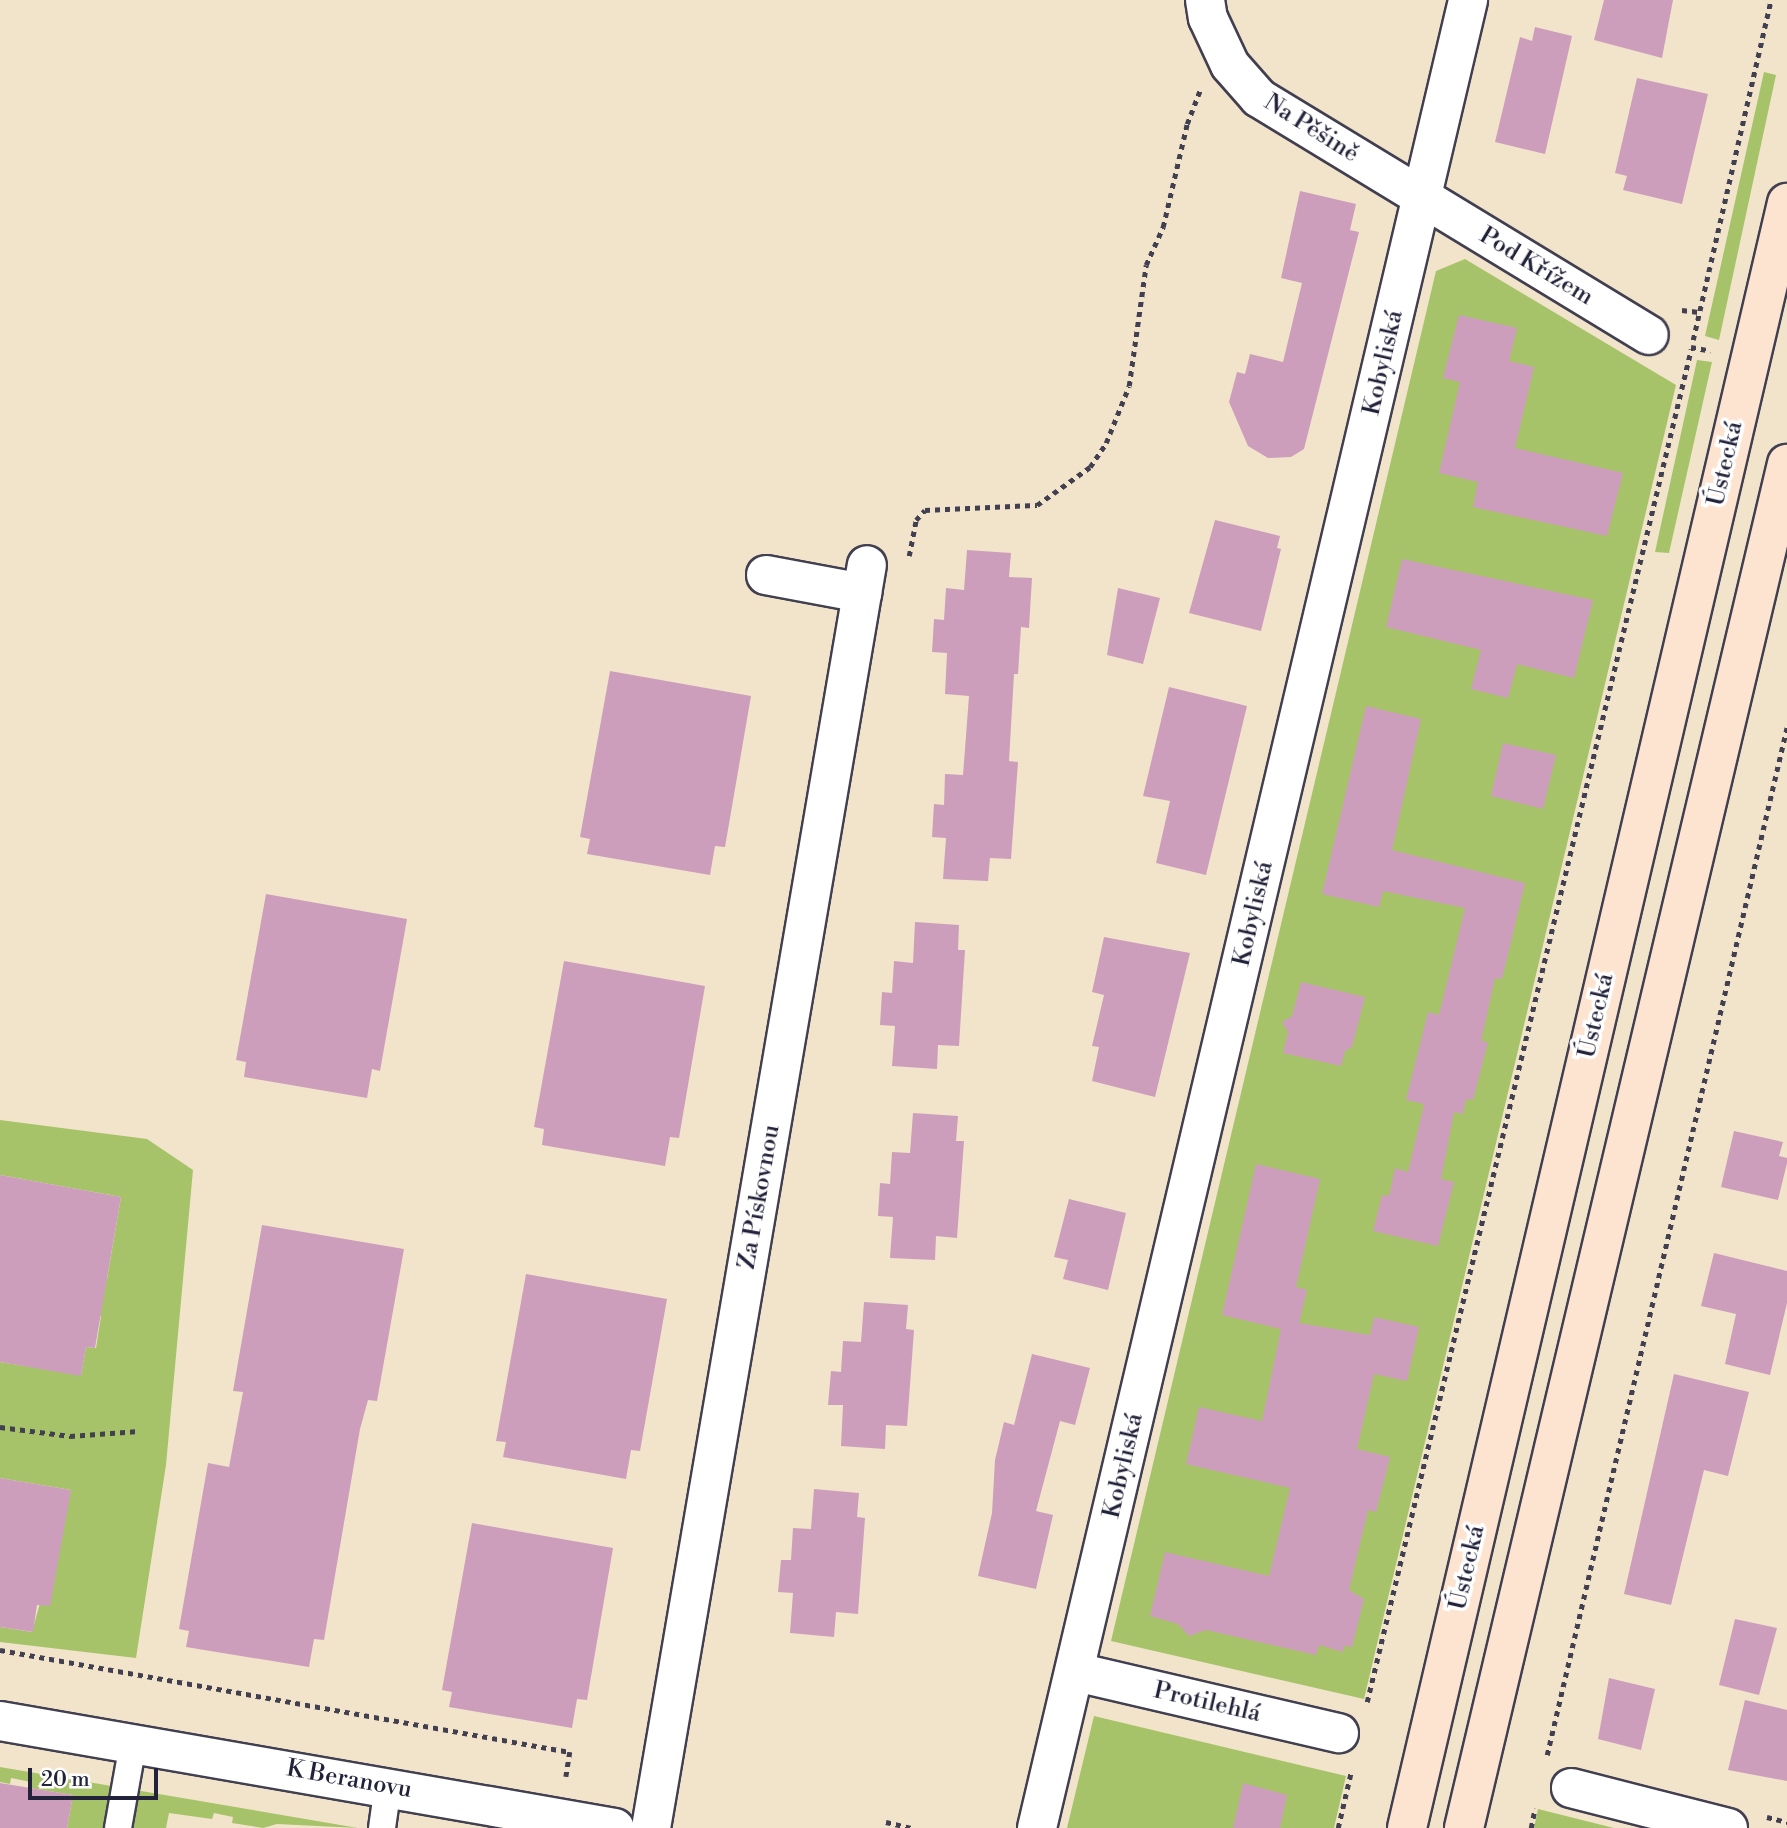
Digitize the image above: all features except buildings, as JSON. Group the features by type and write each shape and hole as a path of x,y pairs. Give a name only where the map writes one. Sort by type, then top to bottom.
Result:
{"main road":[{"name":"Ústecká","path":"1407,1828 1787,203"},
{"path":"1464,1828 1787,464"}],"street":[{"name":"Na Pěšině","path":"1205,0 1230,65 1259,98 1423,199"},
{"name":"Kobyliská","path":"1037,1828 1076,1672 1468,0"},
{"name":"Pod Křížem","path":"1423,199 1649,335"},
{"name":"Za Pískovnou","path":"651,1828 864,579 766,575"},
{"name":"Protilehlá","path":"1076,1672 1348,1736"},
{"name":"K Beranovu","path":"0,1721 388,1786 615,1828"},
{"path":"1558,1776 1728,1828"}],"lane":[{"path":"117,1828 133,1744"},
{"path":"382,1828 388,1786"}],"path":[{"path":"1338,1828 1352,1768 1348,1736 1691,347 1771,0"},
{"path":"909,558 916,520 925,510 1037,505 1081,475 1107,443 1129,386 1146,265 1163,227 1196,93 1230,65"},
{"path":"1685,309 1699,312"},
{"path":"1691,347 1715,352"},
{"path":"1558,1776 1787,726"},
{"path":"0,1427 70,1436 139,1432"},
{"path":"0,1650 570,1752"},
{"path":"1531,1828 1536,1805"},
{"path":"886,1822 912,1828"}],"green space":[{"path":"1764,72 1776,75 1719,340 1705,336"},
{"path":"1465,259 1676,385 1364,1699 1111,1641 1436,271"},
{"path":"1697,360 1712,362 1669,553 1655,552"},
{"path":"0,1120 147,1139 193,1170 166,1465 136,1658 0,1642 0,1627 32,1632 71,1490 0,1478 0,1362 81,1375 86,1347 96,1348 101,1316 89,1313 107,1279 121,1197 0,1175"},
{"path":"1094,1716 1346,1776 1334,1828 1067,1828"},
{"path":"0,1767 358,1828 277,1824 263,1828 232,1823 233,1817 214,1813 212,1819 169,1813 166,1828 67,1828 73,1795 30,1788 31,1782 11,1778 10,1784 0,1782"},
{"path":"1538,1809 1614,1828 1534,1828"}]}
